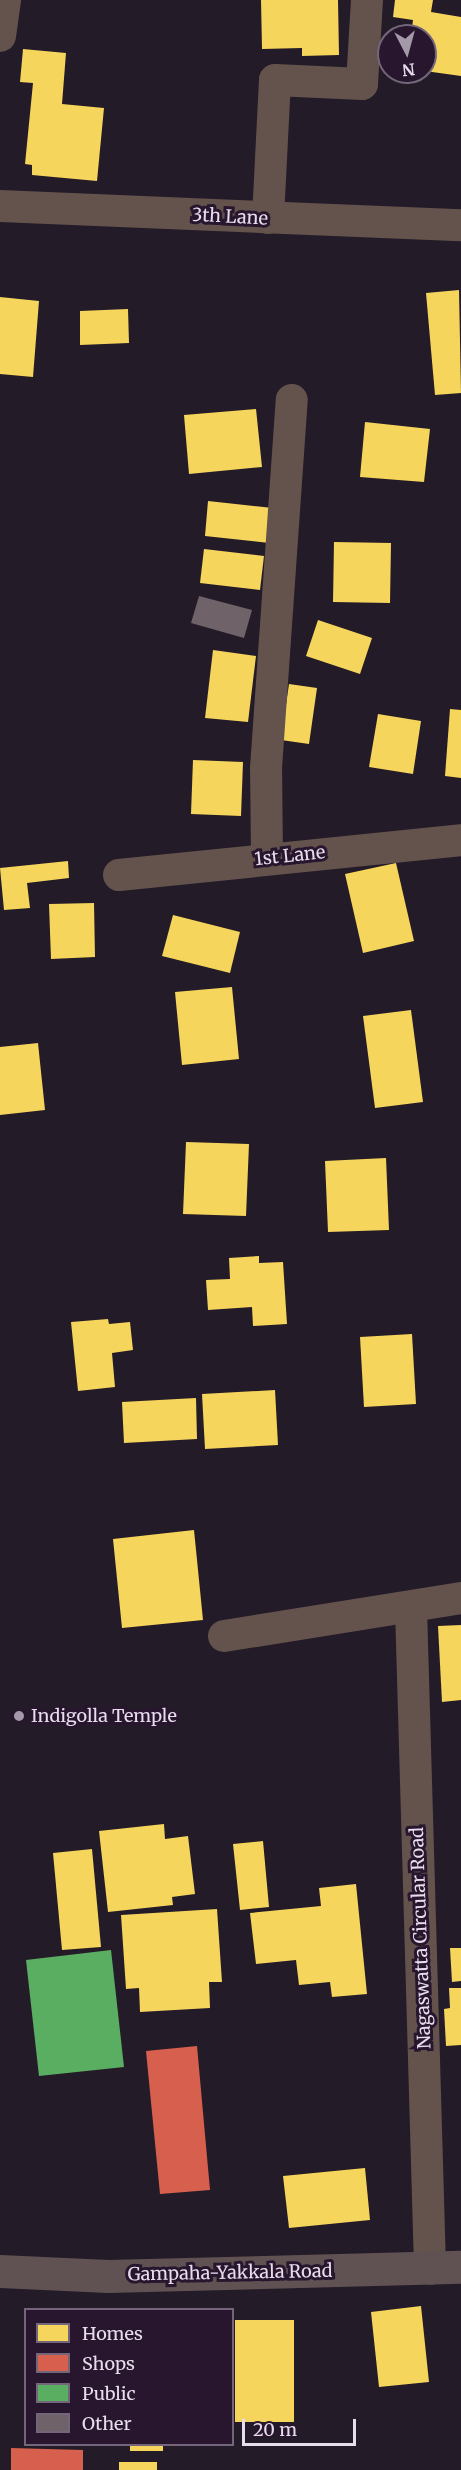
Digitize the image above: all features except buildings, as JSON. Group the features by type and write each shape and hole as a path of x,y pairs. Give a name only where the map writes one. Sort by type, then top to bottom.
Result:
{"highway":[{"name":"Gampaha-Yakkala Road","path":"0,2276 108,2276 446,2268"}],"street":[{"path":"0,36 5,0"},
{"path":"268,219 275,80 362,84 367,0"},
{"name":"3th Lane","path":"0,206 268,219 461,225"},
{"path":"267,858 266,768 292,400"},
{"name":"1st Lane","path":"119,875 267,858 461,840"},
{"path":"224,1636 411,1608 461,1598"},
{"name":"Nagaswatta Circular Road","path":"411,1608 446,2268"}],"place":[{"name":"Indigolla Temple","path":"19,1716"}]}
